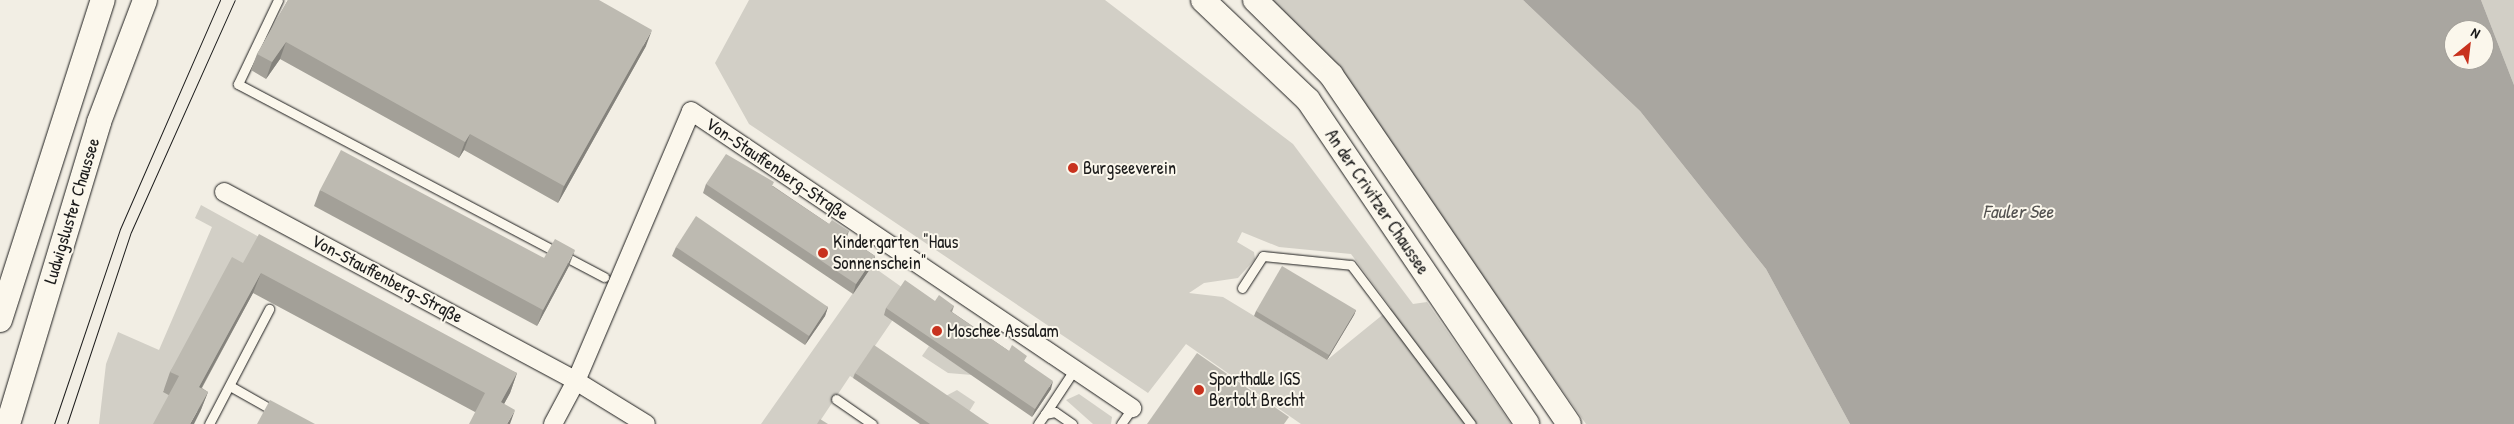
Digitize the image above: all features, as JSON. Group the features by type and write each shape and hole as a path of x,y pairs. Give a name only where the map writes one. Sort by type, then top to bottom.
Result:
{"street":[{"path":"0,320 103,0"},
{"name":"Ludwigsluster Chaussee","path":"8,424 99,122 145,0"},
{"name":"An der Crivitzer Chaussee","path":"1203,0 1308,100 1528,424"},
{"name":"An der Crivitzer Chaussee","path":"1255,0 1331,75 1569,424"},
{"name":"Von-Stauffenberg-Straße","path":"553,424 576,381 691,111 1132,408"},
{"name":"Von-Stauffenberg-Straße","path":"224,192 576,381 646,424"}],"lane":[{"path":"278,0 238,84 604,277"},
{"path":"1242,288 1263,256 1351,265 1471,424"},
{"path":"209,424 269,309"},
{"path":"1038,424 1074,370"},
{"path":"230,386 289,419"},
{"path":"836,399 872,424"},
{"path":"1121,424 1132,408"},
{"path":"1045,414 1055,412 1072,424"}],"shaded area":[{"path":"749,0 1105,0 1293,144 1413,304 1427,302 1511,424 1301,424 1186,344 1148,393 749,124 715,63","holes":["1242,232 1279,247 1351,254 1391,308 1327,360 1223,297 1189,293 1204,283 1238,278 1255,259 1254,252 1237,242"]},
{"path":"1255,0 1523,0 1640,111 1766,269 1850,424 1586,424 1376,125"},
{"path":"2481,0 2514,0 2514,85 2494,33 2494,20 2489,20"},
{"path":"201,205 261,238 163,391 171,396 156,424 99,424 106,364 118,332 159,350 212,227 195,218"},
{"path":"872,266 903,288 892,321 853,378 850,376 818,424 761,424"},
{"path":"929,346 972,375 948,373 922,356"},
{"path":"957,390 975,402 967,415 942,398"},
{"path":"1079,394 1112,417 1111,424 1093,424 1066,400"}],"water":[{"name":"Fauler See","path":"1523,0 2481,0 2489,20 2444,20 2444,70 2494,70 2494,33 2514,85 2514,424 1850,424 1766,269 1640,111"}],"building":[{"path":"288,0 599,0 652,30 564,186 470,134 465,142 286,42 272,62 257,54"},
{"path":"341,150 544,258 555,239 575,250 543,310 320,190"},
{"path":"726,154 774,182 772,186 829,224 832,220 849,231 845,236 875,256 856,284 706,184"},
{"path":"696,216 828,307 809,336 676,247"},
{"path":"259,234 517,373 501,402 515,410 507,424 469,424 485,393 261,273 199,387 208,392 190,424 153,424 179,376 170,372 232,257 243,263"},
{"path":"1282,266 1356,310 1329,355 1256,311"},
{"path":"905,280 935,301 939,295 954,306 950,311 1009,351 1012,345 1027,356 1024,361 1053,381 1035,409 886,308"},
{"path":"874,345 989,424 930,424 855,373"},
{"name":"Sporthalle IGS Bertolt Brecht","path":"1197,353 1289,417 1284,424 1147,424"},
{"path":"270,400 315,424 257,424"},
{"path":"820,419 828,424 817,424"}],"tram line":[{"path":"54,424 120,229 220,0"},
{"path":"67,424 131,232 235,0"}],"place":[{"name":"Burgseeverein","path":"1073,168"},
{"name":"Kindergarten \"Haus Sonnenschein\"","path":"823,253"},
{"name":"Moschee Assalam","path":"937,331"},
{"name":"Sporthalle IGS Bertolt Brecht","path":"1199,390"}]}
